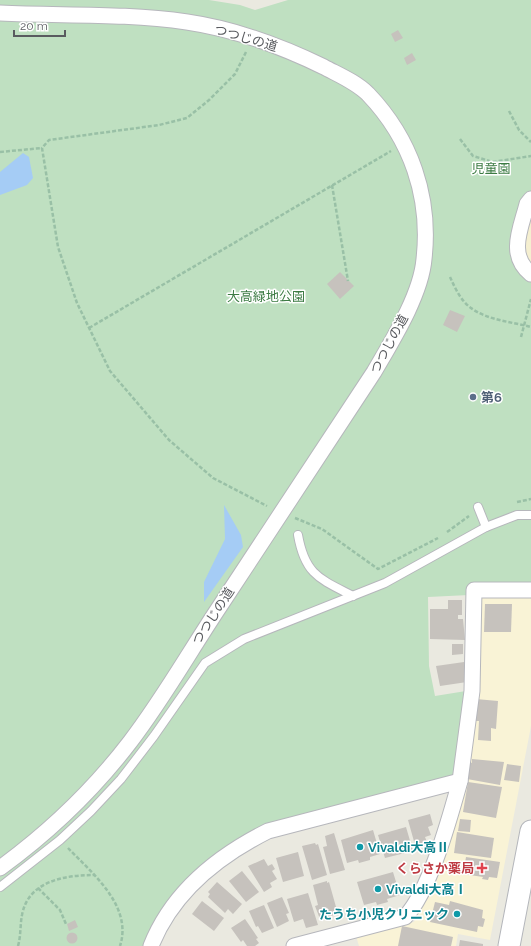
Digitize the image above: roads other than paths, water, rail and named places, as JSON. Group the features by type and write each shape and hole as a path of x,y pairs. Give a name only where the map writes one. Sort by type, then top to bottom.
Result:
{"street":[{"name":"つつじの道","path":"0,14 154,19 188,22 253,37 286,49 349,80 368,94 397,130 404,144 415,168 424,212 424,260 418,285 397,333 374,372 280,513 164,694 130,743 83,796 25,850 0,868"},
{"path":"531,199 527,204 516,249 520,262 531,274"},
{"path":"294,946 405,917 414,908 436,858 460,781 472,691 474,590 531,590"},
{"path":"151,946 167,915 194,882 210,867 247,842 268,831 460,781"},
{"path":"509,946 531,831"}],"lane":[{"path":"478,507 486,527"},
{"path":"0,887 60,840 121,779 154,736 205,663 244,639 385,583 486,527 517,516 531,515"},
{"path":"298,535 303,557 313,573 320,579 354,596"}],"water":[{"path":"23,153 29,157 33,178 27,185 0,195 0,172"},
{"path":"224,505 241,535 243,547 204,602 204,582 225,539"}],"place":[{"name":"第6","path":"473,397"},
{"name":"Vivaldi大高Ⅱ","path":"360,847"},
{"name":"くらさか薬局","path":"482,868"},
{"name":"Vivaldi大高Ⅰ","path":"378,889"},
{"name":"たうち小児クリニック","path":"457,914"}],"park label":[{"name":"児童園","path":"491,168"},
{"name":"大高緑地公園","path":"266,296"}]}
